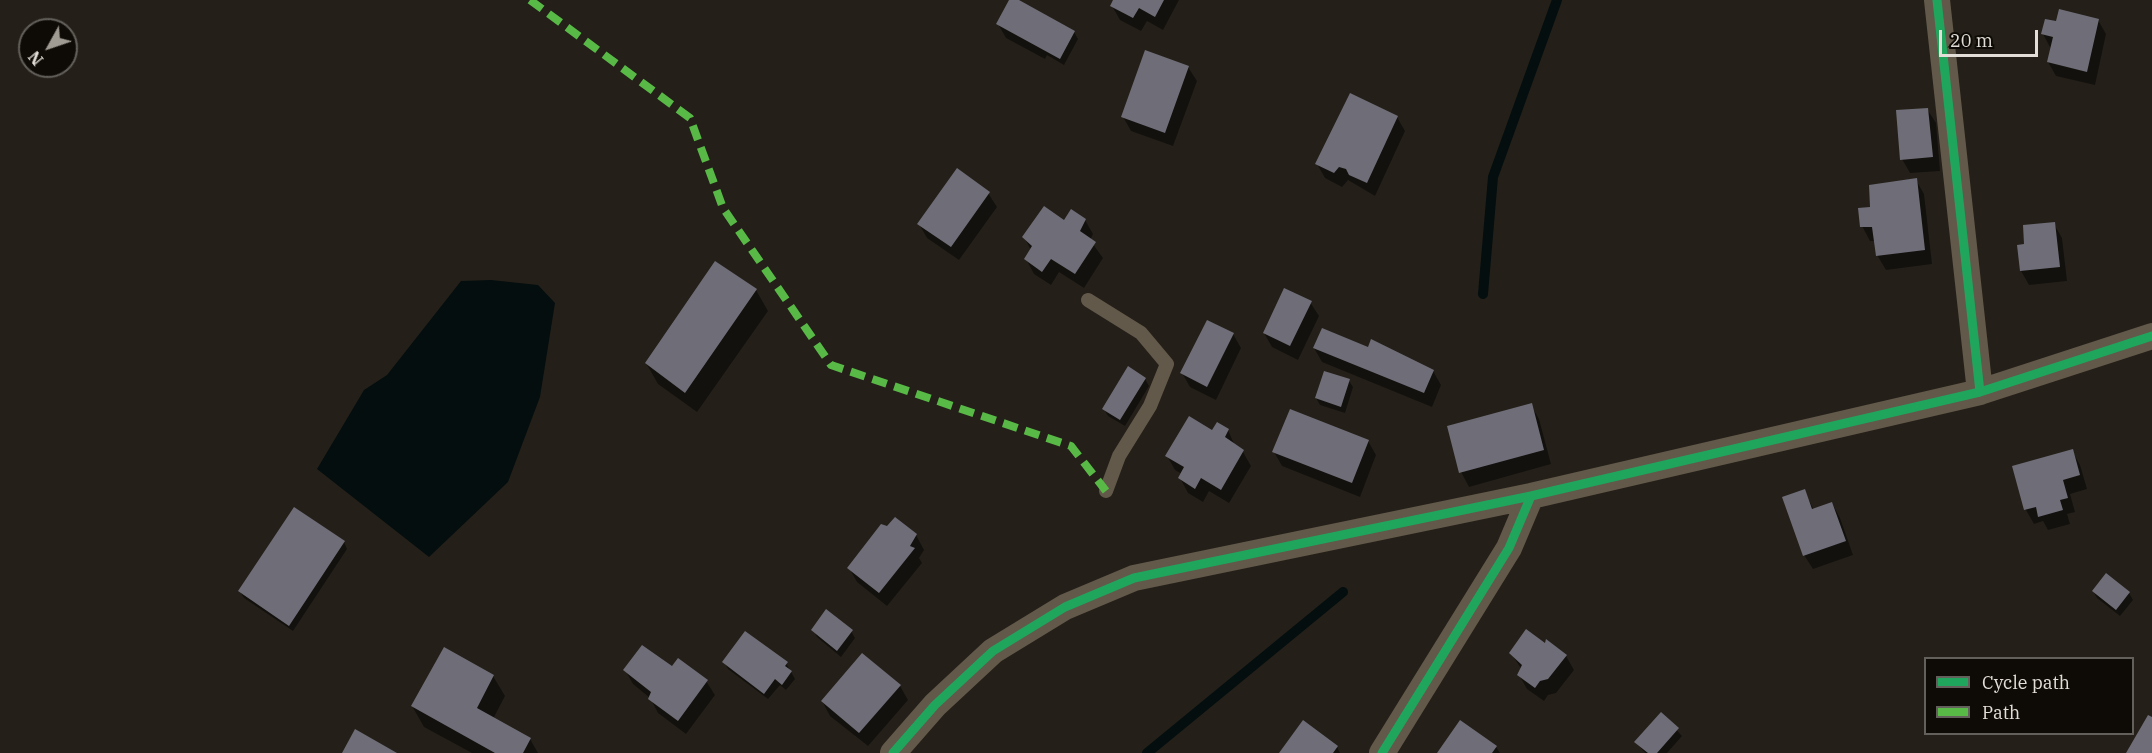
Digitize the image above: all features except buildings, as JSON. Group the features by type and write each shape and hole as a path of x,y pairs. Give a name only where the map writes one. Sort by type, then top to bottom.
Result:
{"street":[{"path":"1938,0 1980,392"},
{"path":"893,753 935,705 993,651 1065,607 1134,578 1531,496 1980,392 2152,336"},
{"path":"1382,753 1509,548 1531,496"}],"lane":[{"path":"1088,300 1141,333 1167,364 1150,406 1119,456 1106,491"}],"shaded area":[{"path":"491,280 538,285 555,303 540,397 508,482 429,557 317,469 364,390 387,375 461,281"}],"waterway":[{"path":"1483,294 1493,177 1557,0"},
{"path":"1147,753 1343,592"}],"marked path":[{"path":"530,0 690,118 723,208 831,365 1071,446 1106,491"}],"cycle path":[{"path":"1937,0 1980,392"},
{"path":"893,753 935,705 993,651 1065,607 1134,578 1531,496 1980,392 2152,336"},
{"path":"1382,753 1509,548 1531,496"}]}
